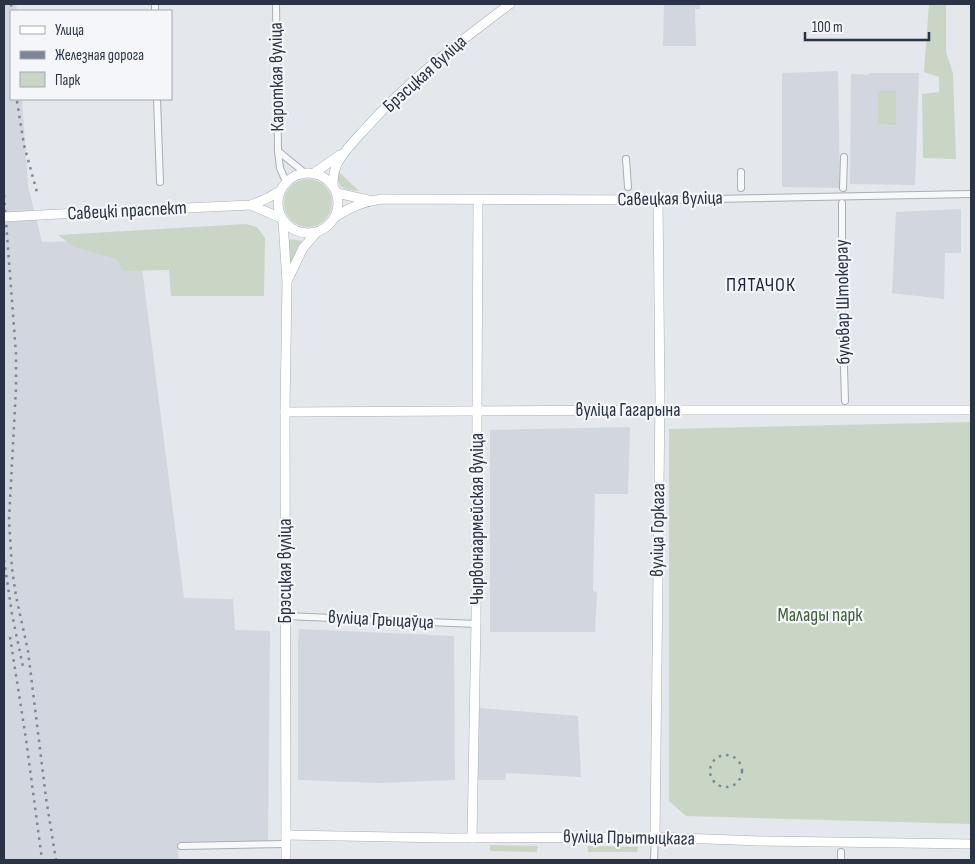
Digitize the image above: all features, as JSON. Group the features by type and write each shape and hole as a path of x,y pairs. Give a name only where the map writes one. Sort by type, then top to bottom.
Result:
{"main road":[{"name":"Брэсцкая вуліца","path":"335,189 335,169 346,152 404,88 464,38 510,4"},
{"name":"Брэсцкая вуліца","path":"310,173 346,152"},
{"path":"310,173 321,176 335,189 338,205 335,217 330,224 316,233 306,234 297,232 289,227 282,219 278,204 284,186 295,176 310,173"},
{"name":"Савецкі праспект","path":"4,217 251,205 268,198 284,186"},
{"name":"Савецкая вуліца","path":"335,189 368,200"},
{"name":"Савецкая вуліца","path":"335,217 368,200 382,199 658,200"},
{"name":"Чырвонаармейская вуліца","path":"472,838 476,624 478,200"},
{"name":"вуліца Горкага","path":"655,837 660,410 658,200"},
{"name":"Савецкі праспект","path":"251,205 282,219"},
{"name":"Брэсцкая вуліца","path":"282,219 287,282 285,412 286,860"},
{"name":"Брэсцкая вуліца","path":"287,282 303,248 316,233"},
{"name":"вуліца Гагарына","path":"285,412 971,410"},
{"name":"вуліца Прытыцкага","path":"286,839 655,837 760,841 971,844"}],"street":[{"name":"Кароткая вуліца","path":"276,4 278,151 284,186"},
{"path":"157,100 160,182"},
{"name":"Кароткая вуліца","path":"278,151 283,157 310,173"},
{"path":"843,188 844,157"},
{"path":"626,159 628,187"},
{"path":"741,172 741,188"},
{"name":"Савецкая вуліца","path":"658,200 971,194"},
{"name":"бульвар Штокерау","path":"842,203 842,303 845,401"},
{"name":"вуліца Грыцаўца","path":"286,616 476,624"},
{"name":"вуліца Горкага","path":"654,860 655,837"},
{"name":"вуліца Прытыцкага","path":"181,846 286,839"},
{"path":"841,860 842,852"}],"shaded area":[{"path":"4,4 16,4 17,10 10,10 10,100 22,100 28,186 42,242 144,240 142,268 184,598 233,599 235,630 270,631 268,841 177,842 179,860 4,860"},
{"path":"664,4 700,4 700,9 695,9 696,46 663,46"},
{"path":"838,71 840,188 782,187 782,73"},
{"path":"869,73 919,73 915,185 850,184 851,74 868,75"},
{"path":"961,209 961,253 945,253 944,299 892,293 896,212"},
{"path":"630,427 628,494 595,494 593,591 597,592 595,632 490,632 490,430"},
{"path":"299,629 454,636 455,780 379,783 298,780"},
{"path":"479,708 578,716 581,777 506,773 505,780 478,780"}],"green space":[{"path":"929,4 946,4 946,52 953,73 956,159 923,158 922,94 939,92 939,77 924,72"},
{"path":"878,91 896,91 896,125 878,124"},
{"path":"338,172 359,191 342,187 338,182"},
{"path":"308,179 317,181 325,186 330,194 332,203 330,212 325,220 317,225 308,227 299,225 291,220 286,212 284,203 286,194 291,186 299,181"},
{"path":"246,224 257,227 265,238 264,296 171,296 169,270 123,271 117,259 74,247 58,235"},
{"path":"288,239 304,241 289,266"},
{"name":"Малады парк","path":"971,422 971,824 686,816 669,801 669,429"},
{"path":"490,845 538,846 537,852 490,851"},
{"path":"588,846 638,847 637,852 588,852"}],"railway":[{"path":"11,4 12,10"},
{"path":"17,101 24,145 38,196"},
{"path":"4,195 16,354 9,520 12,569 28,651 46,798 56,860"},
{"path":"4,560 12,614 23,667"},
{"path":"10,637 42,860"},
{"path":"726,755 732,756 737,760 741,765 742,771 741,777 737,782 732,786 726,787 720,786 715,782 711,777 710,771 711,765 715,760 720,756 726,755"}],"district":[{"name":"ПЯТАЧОК","path":"761,285"}]}
